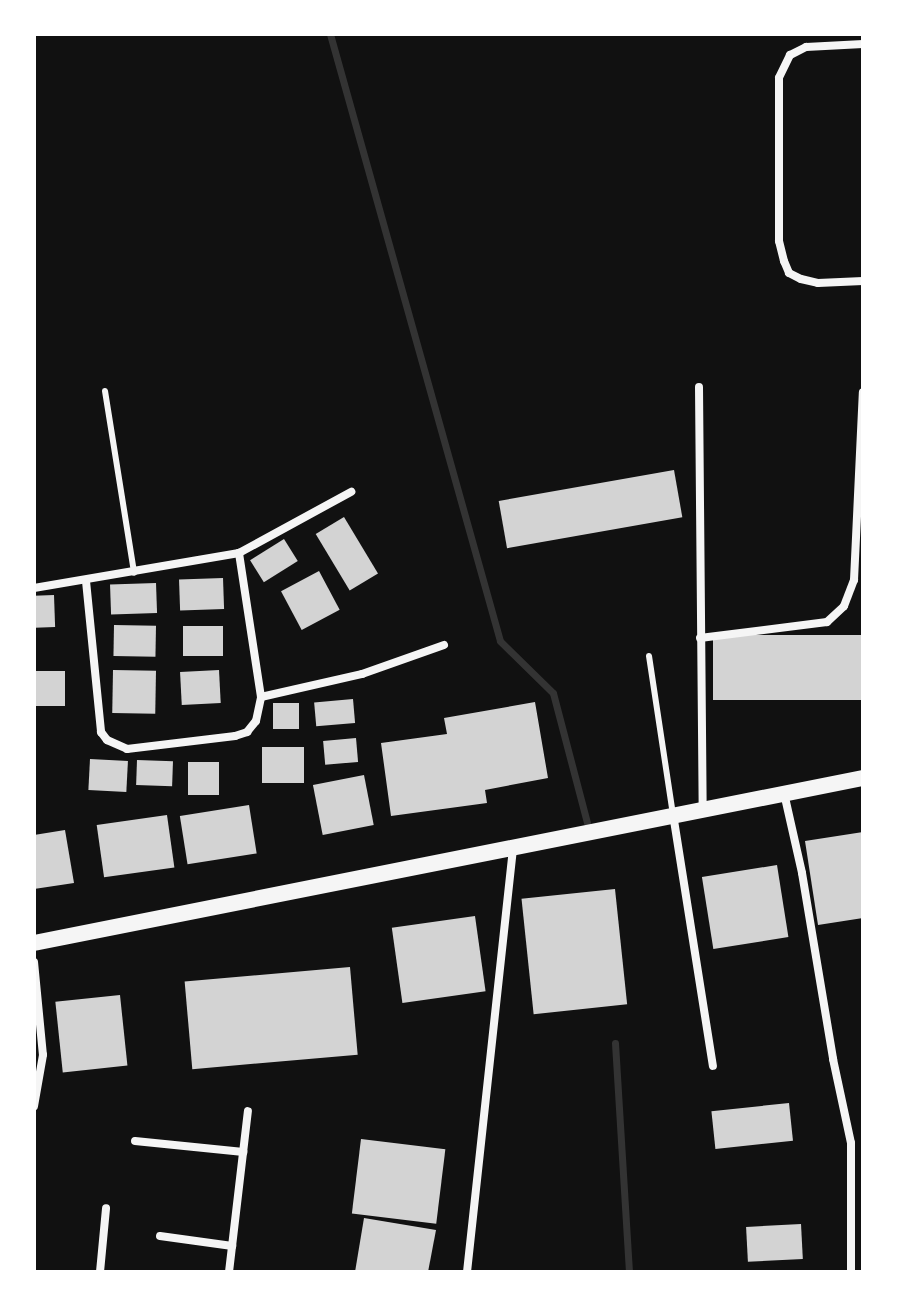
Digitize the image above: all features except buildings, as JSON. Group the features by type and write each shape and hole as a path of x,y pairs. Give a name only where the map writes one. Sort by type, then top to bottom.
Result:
{"main road":[{"path":"34,943 863,778"}],"street":[{"path":"863,44 806,47 790,55 784,64 779,78 779,241 789,273 801,279 818,283 863,281"},
{"path":"699,387 703,809"},
{"path":"700,638 827,622 844,606 854,580 863,392"},
{"path":"34,588 239,553 351,492"},
{"path":"86,581 101,732 116,747 127,749 235,736 247,732 256,721 261,697 239,553"},
{"path":"261,697 362,674 444,645"},
{"path":"784,793 851,1143 851,1272"},
{"path":"673,814 713,1066"},
{"path":"467,1272 513,850"},
{"path":"34,962 43,1055 34,1106"},
{"path":"229,1272 248,1111"},
{"path":"135,1141 243,1152"},
{"path":"100,1272 106,1208"},
{"path":"160,1236 232,1246"}],"lane":[{"path":"105,391 134,573"},
{"path":"649,656 673,814"}],"waterway":[{"path":"330,34 500,641 553,693 587,823"},
{"path":"615,1043 629,1272"}]}
